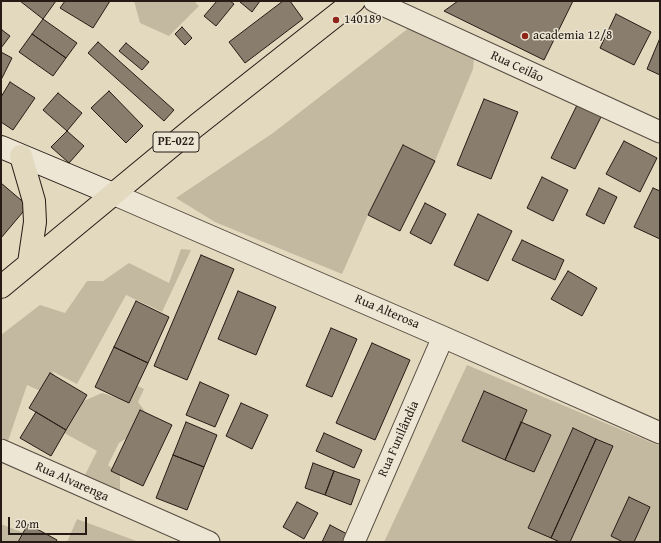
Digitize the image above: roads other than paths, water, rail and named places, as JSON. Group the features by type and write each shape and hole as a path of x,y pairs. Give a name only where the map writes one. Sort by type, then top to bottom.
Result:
{"main road":[{"name":"PE-022","path":"1,287 113,194 354,1"},
{"path":"1,147 113,194"},
{"path":"21,156 34,201 35,222 29,263"}],"street":[{"name":"Rua Ceilão","path":"374,1 660,132"},
{"name":"Rua Alterosa","path":"113,194 660,433"},
{"name":"Rua Funilândia","path":"354,542 443,337"},
{"name":"Rua Alvarenga","path":"1,450 209,542"}],"place":[{"name":"140189","path":"336,20"},
{"name":"academia 12/8","path":"525,36"}]}
